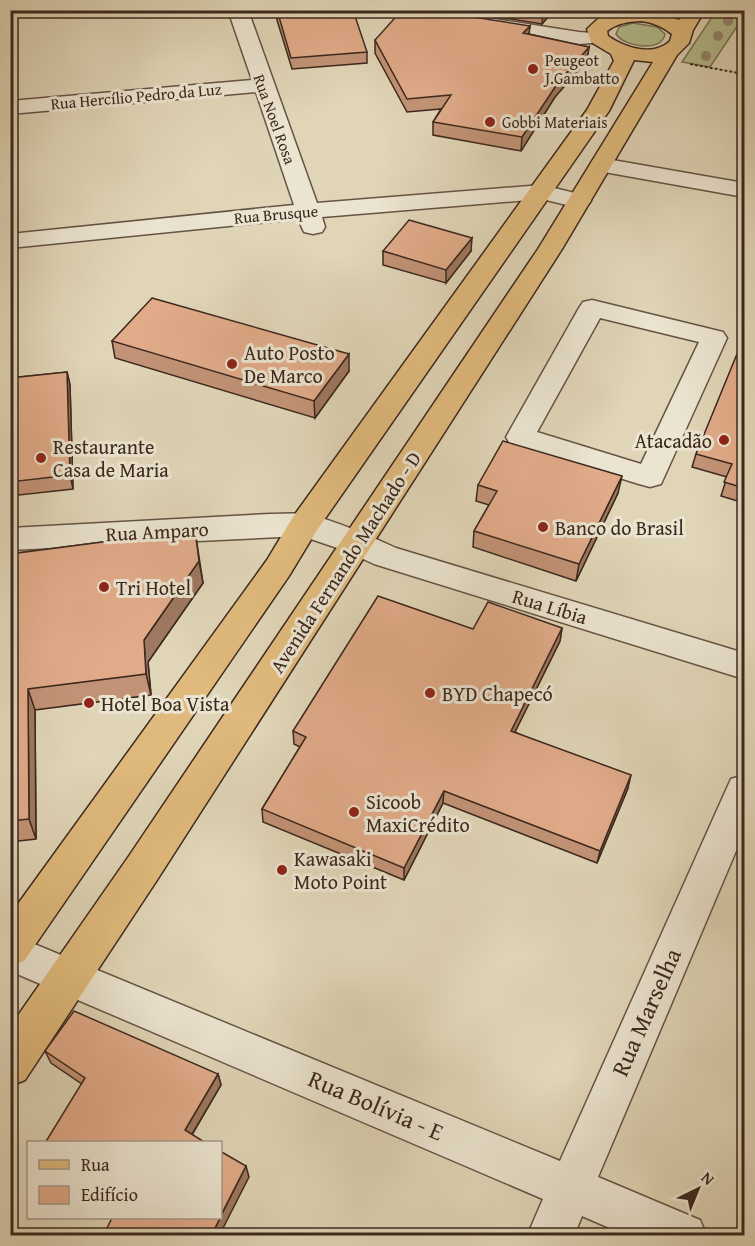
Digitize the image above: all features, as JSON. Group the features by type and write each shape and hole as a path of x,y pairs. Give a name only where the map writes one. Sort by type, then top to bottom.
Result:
{"main road":[{"path":"10,950 272,577 304,525 597,111 624,61 597,29 606,21 622,13 652,13 682,32 696,10"},
{"name":"Avenida Fernando Machado - D","path":"10,1065 143,868 480,357 601,165 678,58 682,32"},
{"path":"609,45 646,55 678,58"},
{"path":"435,343 480,357"}],"street":[{"name":"Rua Noel Rosa","path":"237,10 311,219"},
{"path":"394,10 609,45"},
{"name":"Rua Hercílio Pedro da Luz","path":"10,108 262,85"},
{"path":"601,165 744,190"},
{"name":"Rua Brusque","path":"10,241 535,201 573,211"},
{"name":"Rua Brusque","path":"10,259 311,219"},
{"path":"592,308 714,338 668,438 650,477 520,437 592,308"},
{"name":"Rua Amparo","path":"10,539 304,525 357,543"},
{"name":"Rua Líbia","path":"357,543 385,556 744,666"},
{"name":"Rua Marselha","path":"550,1236 569,1187 744,790"},
{"name":"Rua Bolívia - E","path":"10,950 684,1236"}],"path":[{"path":"678,58 744,74"}],"green space":[{"path":"716,11 744,11 744,16 710,67 682,62"},
{"path":"633,23 657,27 665,34 657,44 650,46 634,45 620,39 616,34 619,27"}],"building":[{"path":"277,10 353,10 367,52 291,58"},
{"path":"402,10 428,10 530,26 523,33 589,47 557,84 522,137 433,122 451,95 407,99 375,40"},
{"path":"528,10 545,10 543,13"},
{"path":"409,220 472,238 446,270 383,251"},
{"name":"Auto Posto De Marco","path":"152,298 349,354 314,401 112,341"},
{"name":"Atacadão","path":"737,354 744,356 744,488 724,482 732,464 696,454"},
{"name":"Restaurante Casa de Maria","path":"67,372 70,475 10,482 10,378"},
{"name":"Banco do Brasil","path":"503,441 622,476 579,564 474,531 497,491 478,485"},
{"path":"195,530 199,561 144,640 146,674 28,689 29,819 10,821 10,554"},
{"name":"BYD Chapecó","path":"378,596 473,629 488,602 562,628 511,731 631,775 600,851 444,791 404,868 262,809 306,737 293,731"},
{"path":"74,1011 218,1074 185,1130 203,1141 46,1141 85,1078 45,1051"},
{"path":"222,1152 246,1166 222,1213"},
{"path":"112,1219 220,1219 211,1236 103,1236"}],"place":[{"name":"Peugeot J.Gambatto","path":"533,69"},
{"name":"Gobbi Materiais","path":"490,122"},
{"name":"Auto Posto De Marco","path":"232,364"},
{"name":"Atacadão","path":"724,440"},
{"name":"Restaurante Casa de Maria","path":"41,458"},
{"name":"Banco do Brasil","path":"543,527"},
{"name":"Tri Hotel","path":"104,587"},
{"name":"BYD Chapecó","path":"430,693"},
{"name":"Hotel Boa Vista","path":"89,703"},
{"name":"Sicoob MaxiCrédito","path":"354,812"},
{"name":"Kawasaki Moto Point","path":"282,870"}]}
